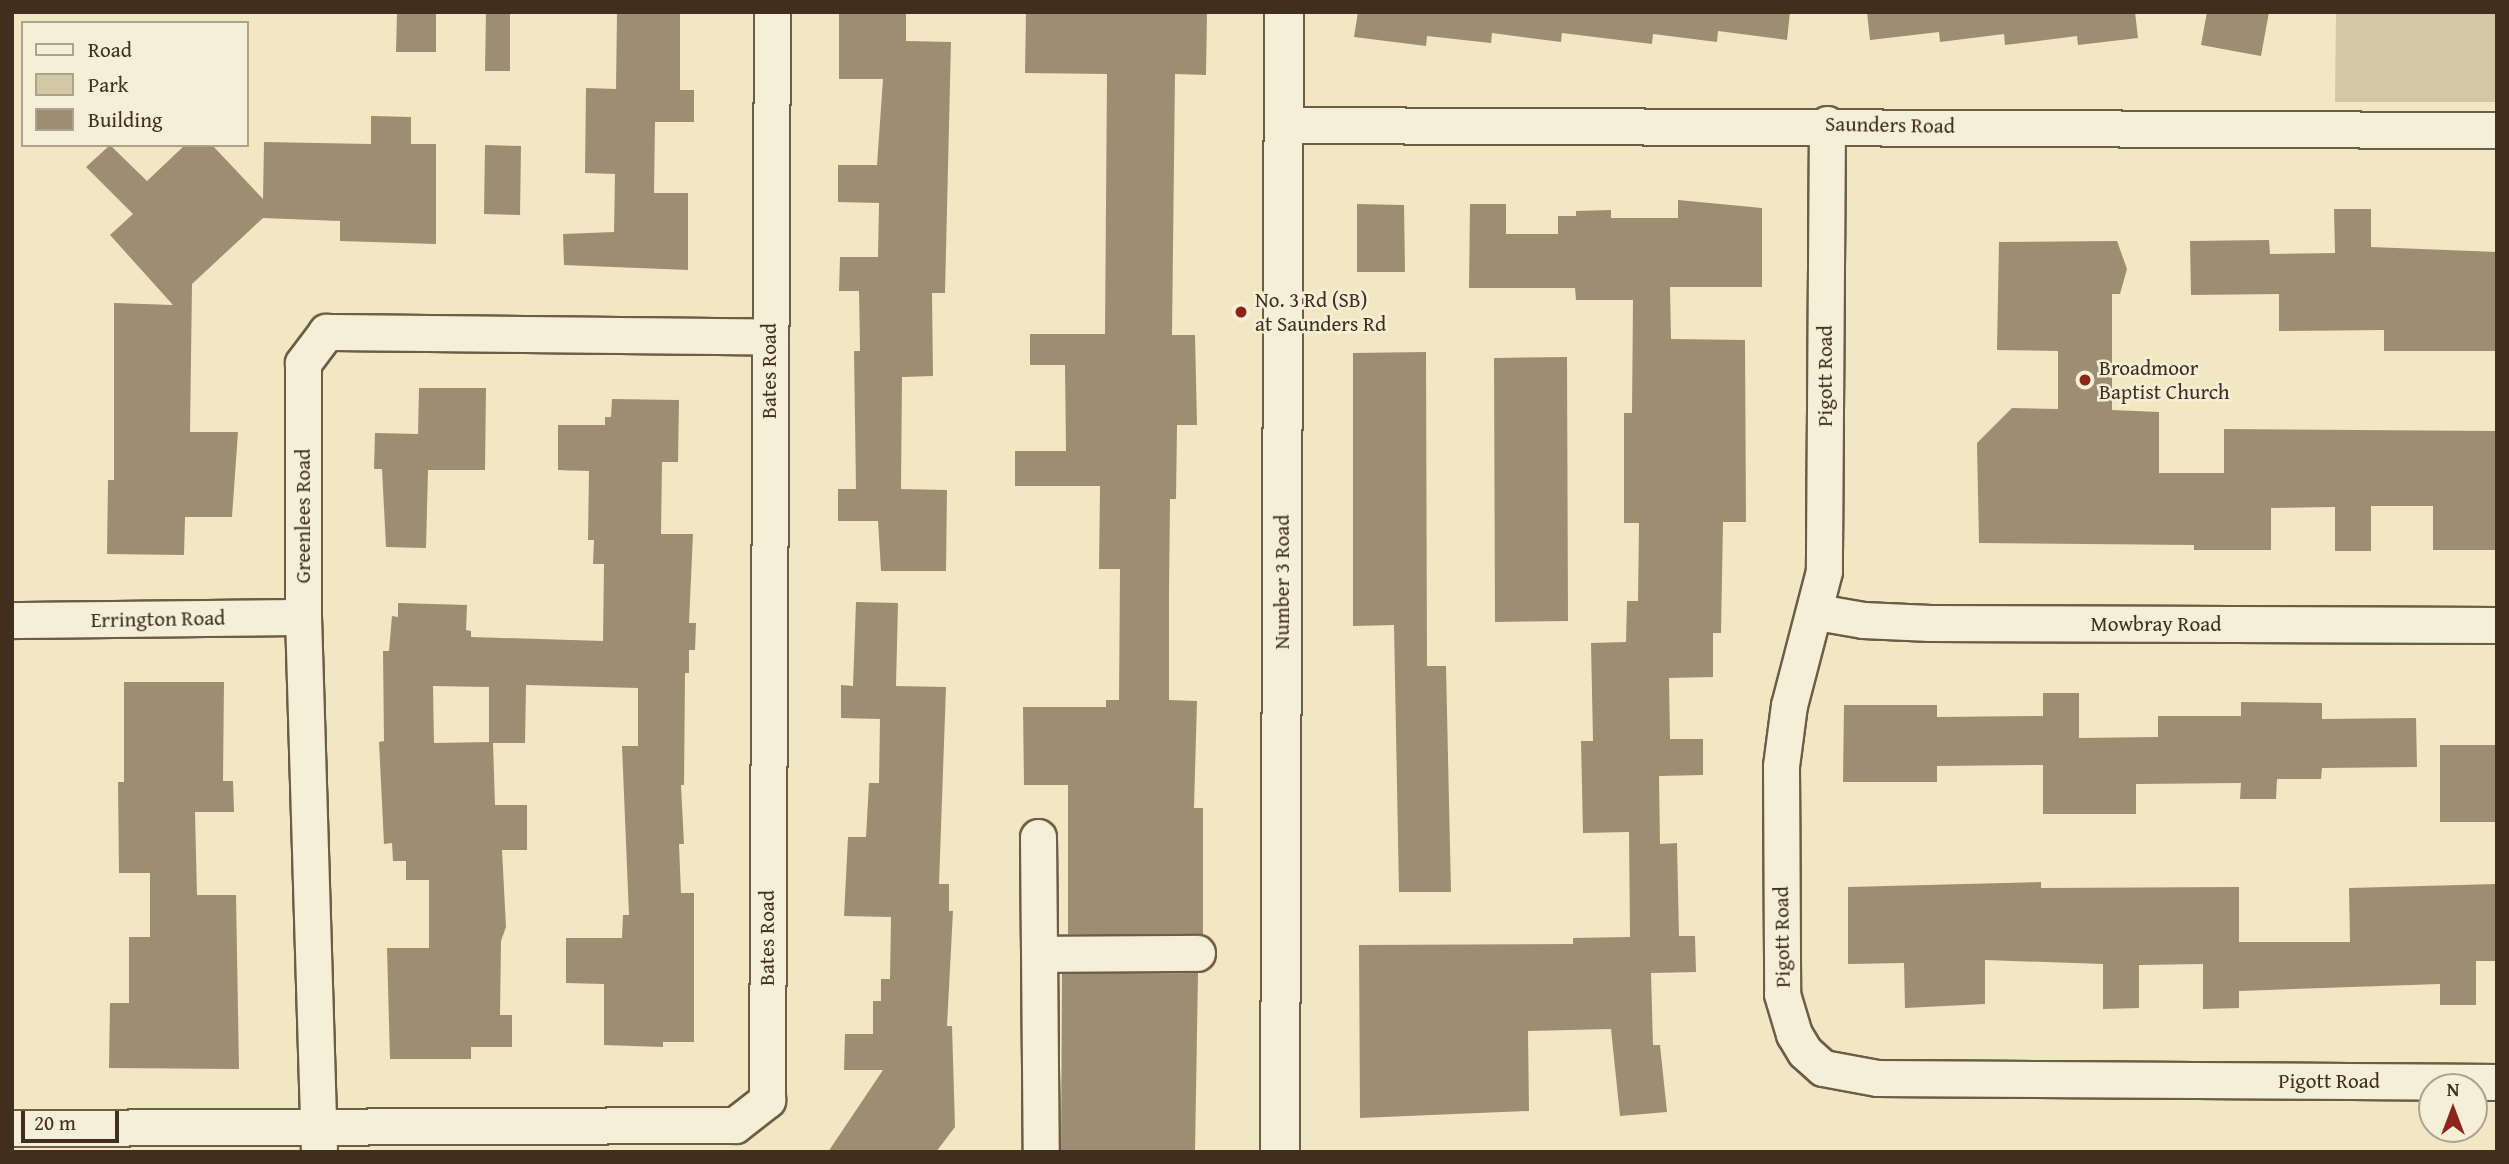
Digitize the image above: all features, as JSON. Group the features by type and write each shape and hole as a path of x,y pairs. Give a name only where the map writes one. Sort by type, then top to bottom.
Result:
{"main road":[{"name":"Number 3 Road","path":"1280,1152 1284,12"}],"street":[{"name":"Bates Road","path":"12,1128 318,1141 735,1125 767,1100 772,12"},
{"name":"Saunders Road","path":"1284,125 1826,124 2497,130"},
{"name":"Pigott Road","path":"1826,124 1824,571 1817,612 1783,735 1781,971 1794,1034 1823,1068 1877,1078 2497,1082"},
{"name":"Greenlees Road","path":"318,1141 303,617 303,363 326,332 770,337"},
{"name":"Mowbray Road","path":"1817,612 1863,620 1930,623 2497,625"},
{"name":"Errington Road","path":"12,620 303,617"},
{"path":"1038,837 1041,1152"},
{"path":"1040,954 1197,953"}],"green space":[{"path":"2336,12 2497,12 2497,102 2335,102"}],"building":[{"path":"397,12 436,12 436,52 396,52"},
{"path":"486,12 510,12 510,71 485,71"},
{"path":"617,12 680,12 680,90 694,90 694,122 655,122 654,193 688,193 688,270 564,265 563,234 614,232 615,174 585,173 586,88 616,89"},
{"path":"839,12 906,12 906,41 951,42 945,293 932,293 933,376 902,377 901,489 947,490 946,571 881,571 878,521 838,521 838,489 856,489 854,351 860,351 859,291 839,291 840,257 878,257 879,203 838,202 838,165 877,165 883,79 839,79"},
{"path":"1026,12 1207,12 1206,75 1175,74 1172,335 1195,335 1197,425 1177,425 1176,499 1170,499 1169,590 1169,700 1197,701 1194,808 1203,808 1203,934 1068,934 1068,785 1024,785 1023,707 1106,707 1106,700 1119,700 1120,569 1099,569 1100,486 1015,486 1015,451 1066,451 1065,365 1030,365 1030,334 1105,334 1107,74 1025,73"},
{"path":"1358,12 1790,12 1787,40 1718,31 1717,42 1653,34 1652,44 1562,33 1561,42 1492,33 1491,43 1427,36 1426,46 1354,37"},
{"path":"1867,12 2135,12 2138,38 2078,45 2077,36 2005,45 2004,34 1940,42 1939,32 1870,40"},
{"path":"2207,12 2269,12 2261,56 2201,45"},
{"path":"371,116 411,117 411,144 436,144 436,244 340,241 340,221 263,218 192,284 190,432 238,432 232,517 185,517 184,555 107,554 108,480 114,480 114,303 173,305 110,235 133,214 86,167 108,147 112,147 147,181 183,147 214,147 263,199 264,142 371,144"},
{"path":"485,145 521,146 520,215 484,214"},
{"path":"1678,200 1762,208 1762,287 1670,287 1671,339 1745,340 1746,522 1723,522 1721,633 1713,633 1713,677 1669,678 1670,739 1703,739 1703,775 1659,776 1660,844 1677,843 1679,936 1695,936 1696,972 1651,973 1653,1045 1660,1045 1667,1112 1620,1116 1611,1029 1528,1031 1529,1111 1360,1118 1359,945 1573,944 1573,938 1630,937 1629,832 1583,833 1581,741 1593,741 1591,643 1626,642 1627,601 1638,601 1639,523 1624,523 1624,413 1632,413 1633,300 1576,300 1575,288 1469,288 1470,204 1506,204 1506,234 1558,234 1558,216 1576,216 1576,211 1611,210 1611,218 1678,218"},
{"path":"1357,204 1404,205 1405,272 1357,272"},
{"path":"2334,209 2371,209 2371,247 2497,252 2497,351 2384,351 2384,330 2279,331 2279,294 2191,295 2190,241 2269,240 2270,254 2335,253"},
{"path":"2117,241 2127,269 2120,294 2112,294 2112,410 2159,412 2159,473 2224,473 2224,429 2497,431 2497,550 2433,550 2433,506 2371,506 2371,551 2335,551 2335,507 2271,508 2271,550 2194,550 2194,545 1979,543 1977,443 2012,408 2058,409 2058,351 1997,350 1999,242"},
{"path":"1426,352 1427,666 1446,666 1451,892 1399,892 1394,625 1353,626 1353,353"},
{"path":"1567,357 1568,621 1495,622 1494,358"},
{"path":"419,388 486,388 485,470 428,470 426,548 386,547 382,469 374,469 375,433 418,434"},
{"path":"612,399 679,400 678,462 662,462 661,534 693,534 689,623 696,623 695,650 689,650 689,673 685,673 684,785 681,785 684,844 679,844 681,893 694,893 694,1042 663,1042 663,1047 604,1045 604,984 566,983 566,938 622,938 623,915 629,915 622,746 638,746 638,688 526,685 525,743 493,743 495,805 527,805 527,850 502,850 506,927 501,941 500,1015 512,1015 512,1047 471,1047 471,1059 390,1059 387,948 429,948 429,880 406,880 406,861 393,861 392,843 384,844 379,742 384,741 383,651 389,651 392,616 398,617 398,603 467,605 466,630 471,631 471,637 603,641 604,564 593,564 594,540 588,540 589,471 558,470 558,425 605,425 605,417 611,417","holes":["433,686 489,687 489,742 434,743"]},
{"path":"856,602 898,603 896,686 946,687 939,884 949,884 949,911 953,911 947,1026 952,1026 955,1127 936,1152 828,1152 883,1070 844,1070 845,1034 873,1034 873,1001 881,1001 881,979 890,979 891,917 844,916 848,837 866,837 869,783 879,783 880,719 841,718 841,685 853,686"},
{"path":"124,682 224,682 223,781 233,781 234,812 195,812 197,895 236,895 239,1069 109,1068 110,1003 129,1003 129,937 150,937 150,873 119,873 118,782 124,782"},
{"path":"2043,693 2079,693 2079,738 2158,737 2158,716 2241,716 2241,702 2322,703 2322,719 2416,718 2417,767 2322,768 2321,779 2277,779 2276,799 2240,799 2241,783 2136,784 2136,814 2043,814 2043,765 1937,766 1937,782 1843,782 1844,705 1937,705 1937,717 2043,716"},
{"path":"2440,745 2497,745 2497,822 2440,822"},
{"path":"2041,882 2041,888 2239,887 2239,942 2350,942 2349,888 2497,884 2497,961 2476,961 2476,1005 2440,1005 2440,984 2239,991 2239,1008 2203,1009 2203,964 2139,965 2139,1008 2103,1009 2103,964 1985,960 1985,1004 1905,1008 1904,963 1848,964 1848,887"},
{"path":"1198,973 1195,1152 1061,1152 1062,974"}],"place":[{"name":"No. 3 Rd (SB) at Saunders Rd","path":"1241,312"},
{"name":"Broadmoor Baptist Church","path":"2085,380"}]}
